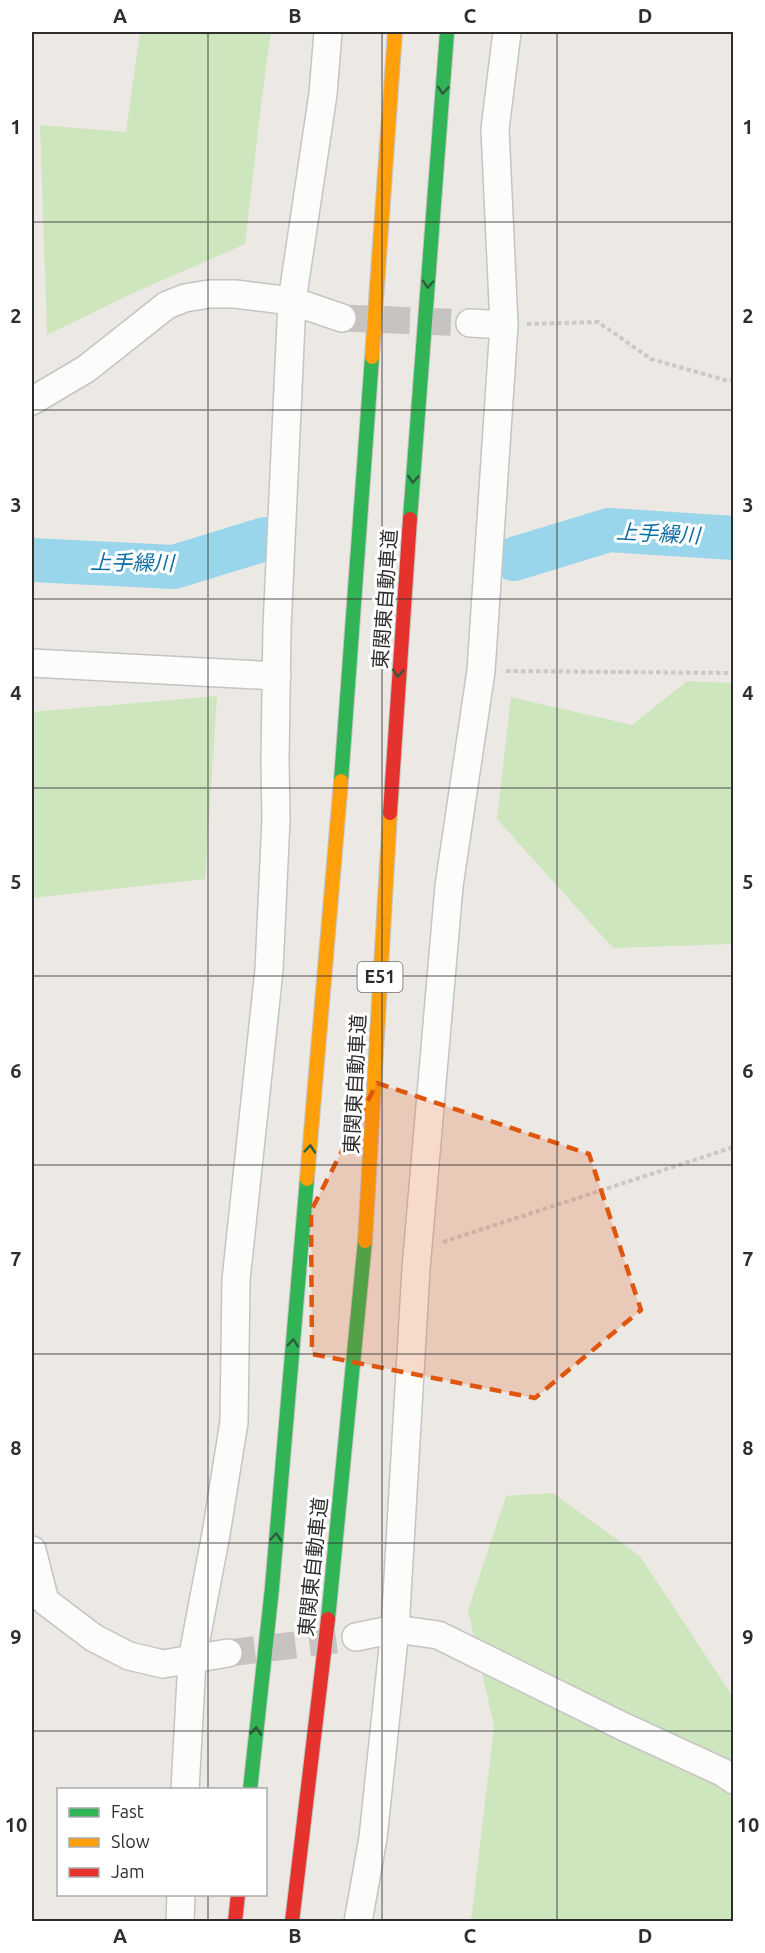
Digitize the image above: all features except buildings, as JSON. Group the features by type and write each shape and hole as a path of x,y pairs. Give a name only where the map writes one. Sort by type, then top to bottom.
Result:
{"highway":[{"name":"東関東自動車道","path":"250,1788 272,1588 343,761 395,32"},
{"name":"東関東自動車道","path":"292,1922 331,1595 368,1209 394,737 447,32"},
{"path":"235,1922 238,1896"}],"street":[{"path":"186,1788 192,1660 234,1422 236,1280 269,970 276,819 274,760 277,628 292,302 323,94 328,32"},
{"path":"358,1922 373,1838 396,1629 418,1250 449,886 482,671 504,325 495,129 507,32"},
{"path":"32,400 86,369 167,305 185,298 209,294 235,294 292,302 342,318"},
{"path":"470,323 504,325"},
{"path":"32,663 277,676"},
{"path":"32,1550 45,1601 94,1638 129,1656 163,1664 228,1653"},
{"path":"356,1637 396,1629 438,1635 622,1726 722,1772 734,1780"},
{"path":"180,1922 181,1896"}],"path":[{"path":"504,325 598,322 651,359 725,380 734,379"},
{"path":"482,671 734,673"},
{"path":"418,1250 734,1147"}],"highlighted area":[{"path":"377,1083 589,1154 641,1310 535,1398 312,1354 311,1211"}],"green space":[{"path":"140,32 271,32 245,244 131,294 47,335 40,125 126,132"},
{"path":"687,681 733,683 733,944 613,948 497,819 511,697 632,725"},
{"path":"217,696 205,879 32,898 32,712"},
{"path":"553,1493 640,1556 733,1697 733,1921 471,1921 494,1726 468,1610 506,1496"}],"waterway":[{"name":"上手繰川","path":"514,559 609,530 734,538"},
{"name":"上手繰川","path":"32,560 174,567 265,539"}],"tunnel":[{"path":"342,318 470,323"},
{"path":"228,1653 343,1639"}],"traffic: fast":[{"path":"410,519 447,32"},
{"path":"341,781 372,357"},
{"path":"250,1788 272,1588 307,1179"},
{"path":"328,1619 365,1241"}],"traffic: slow":[{"path":"372,357 395,32"},
{"path":"307,1179 341,781"},
{"path":"365,1241 390,813"}],"traffic: jam":[{"path":"390,813 410,519"},
{"path":"292,1922 328,1619"},
{"path":"235,1922 238,1896"}]}
